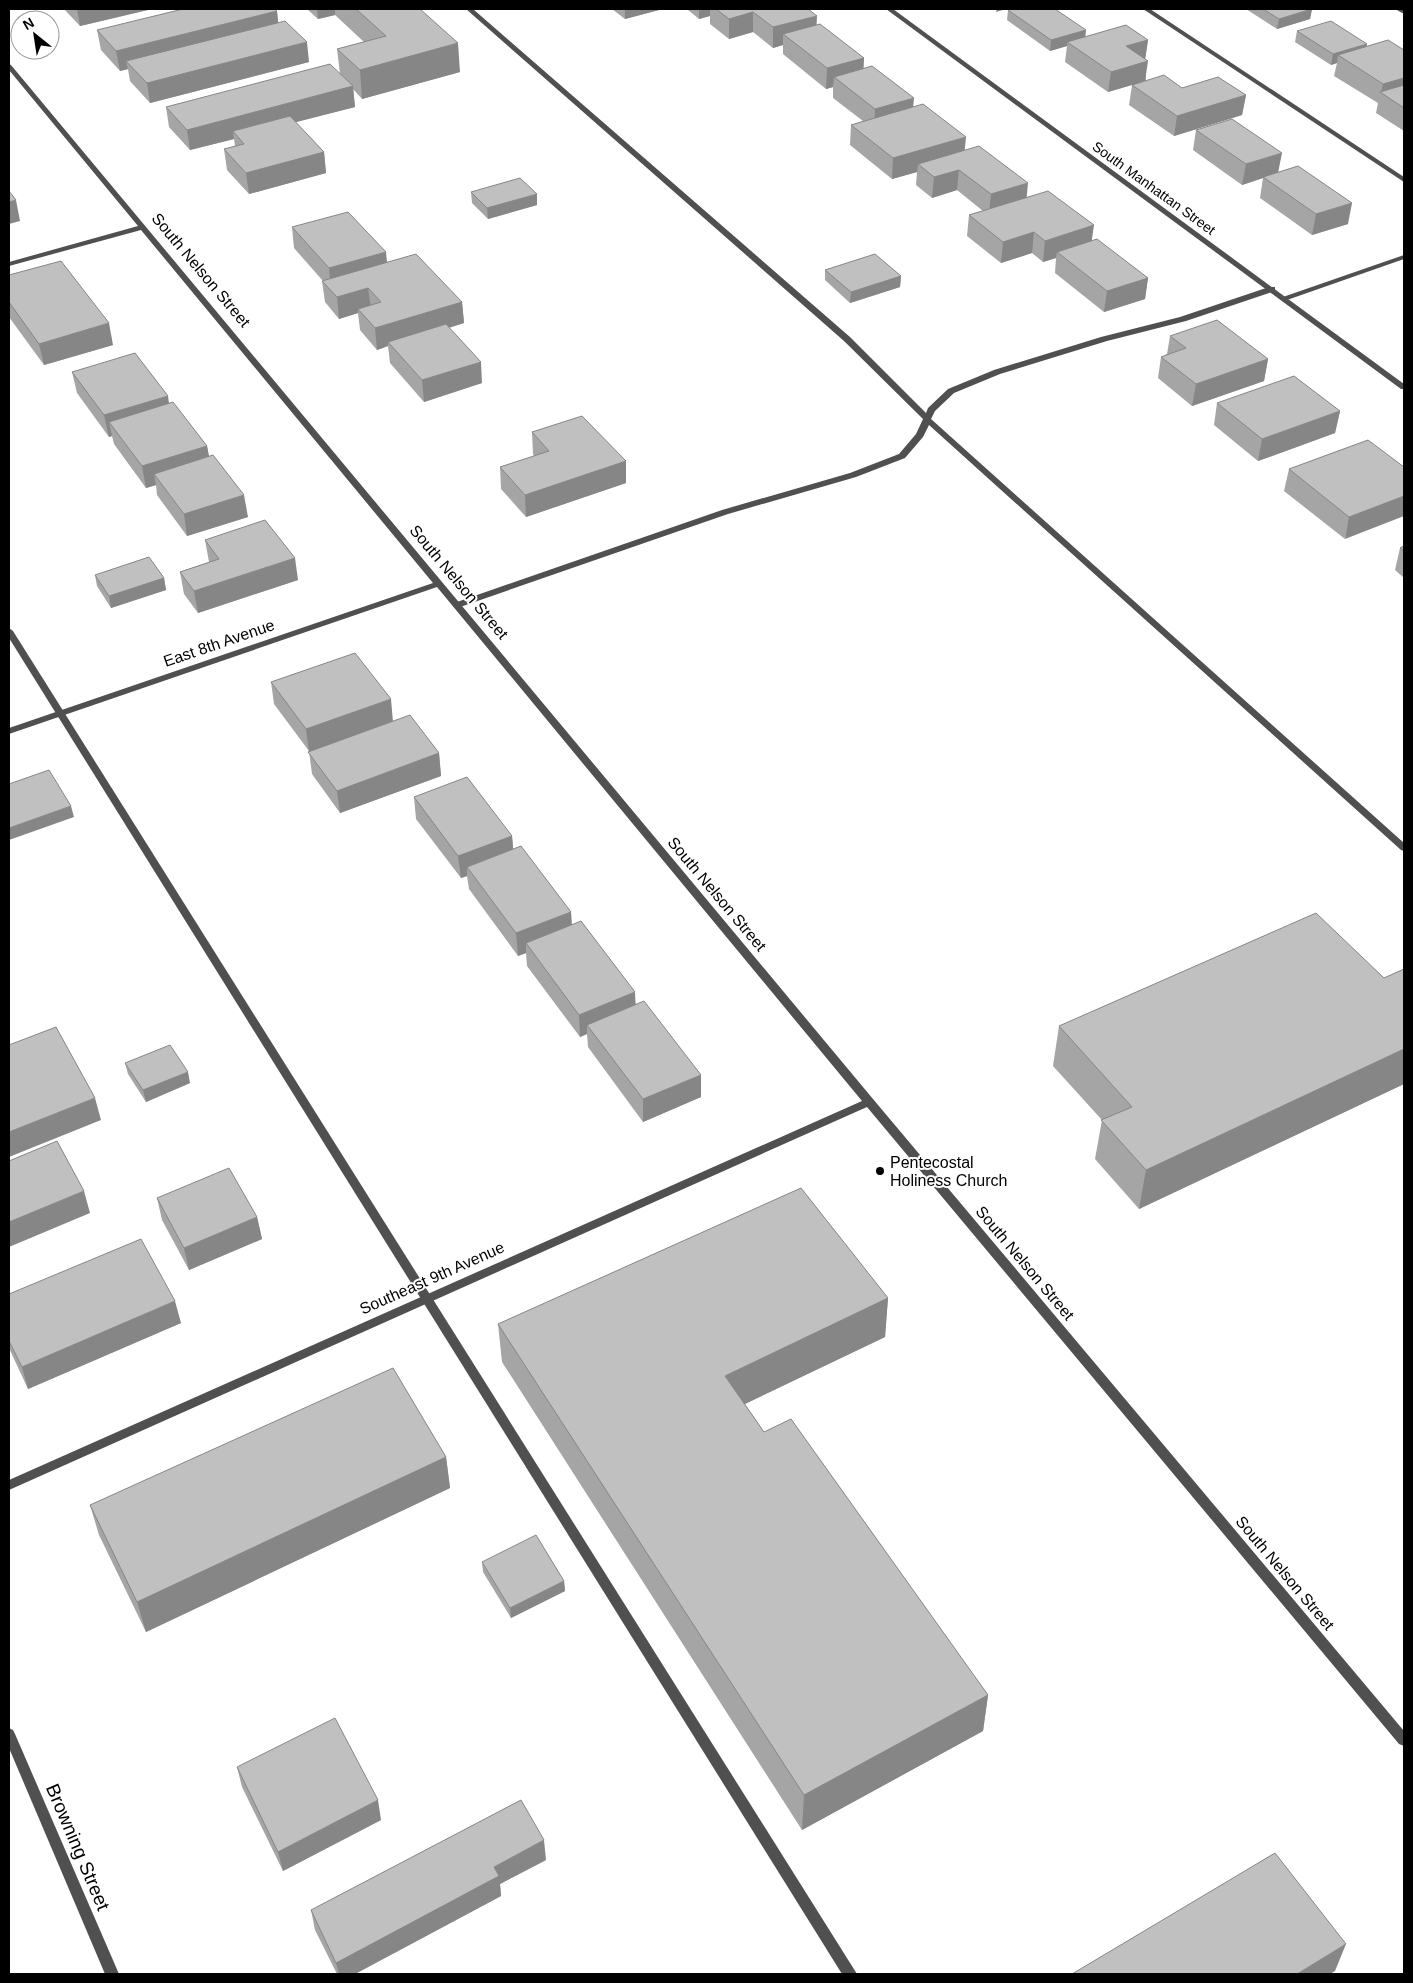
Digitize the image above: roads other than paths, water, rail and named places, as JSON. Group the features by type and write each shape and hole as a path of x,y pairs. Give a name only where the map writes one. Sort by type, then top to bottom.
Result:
{"street":[{"path":"469,9 847,340 927,419 1404,848"},
{"name":"South Manhattan Street","path":"889,9 1404,387"},
{"path":"1146,9 1404,180"},
{"path":"1398,9 1404,12"},
{"name":"South Nelson Street","path":"9,66 869,1102 1404,1740"},
{"path":"9,264 143,227"},
{"path":"1284,298 1404,257"},
{"path":"457,605 725,512 853,475 902,456 920,435 931,410 951,391 997,372 1104,339 1183,318 1272,289"},
{"name":"East 8th Avenue","path":"9,731 439,584"},
{"path":"9,631 850,1974"},
{"name":"Southeast 9th Avenue","path":"9,1485 869,1102"},
{"name":"Browning Street","path":"9,1734 112,1974"}],"place":[{"name":"Pentecostal Holiness Church","path":"880,1171"}]}
